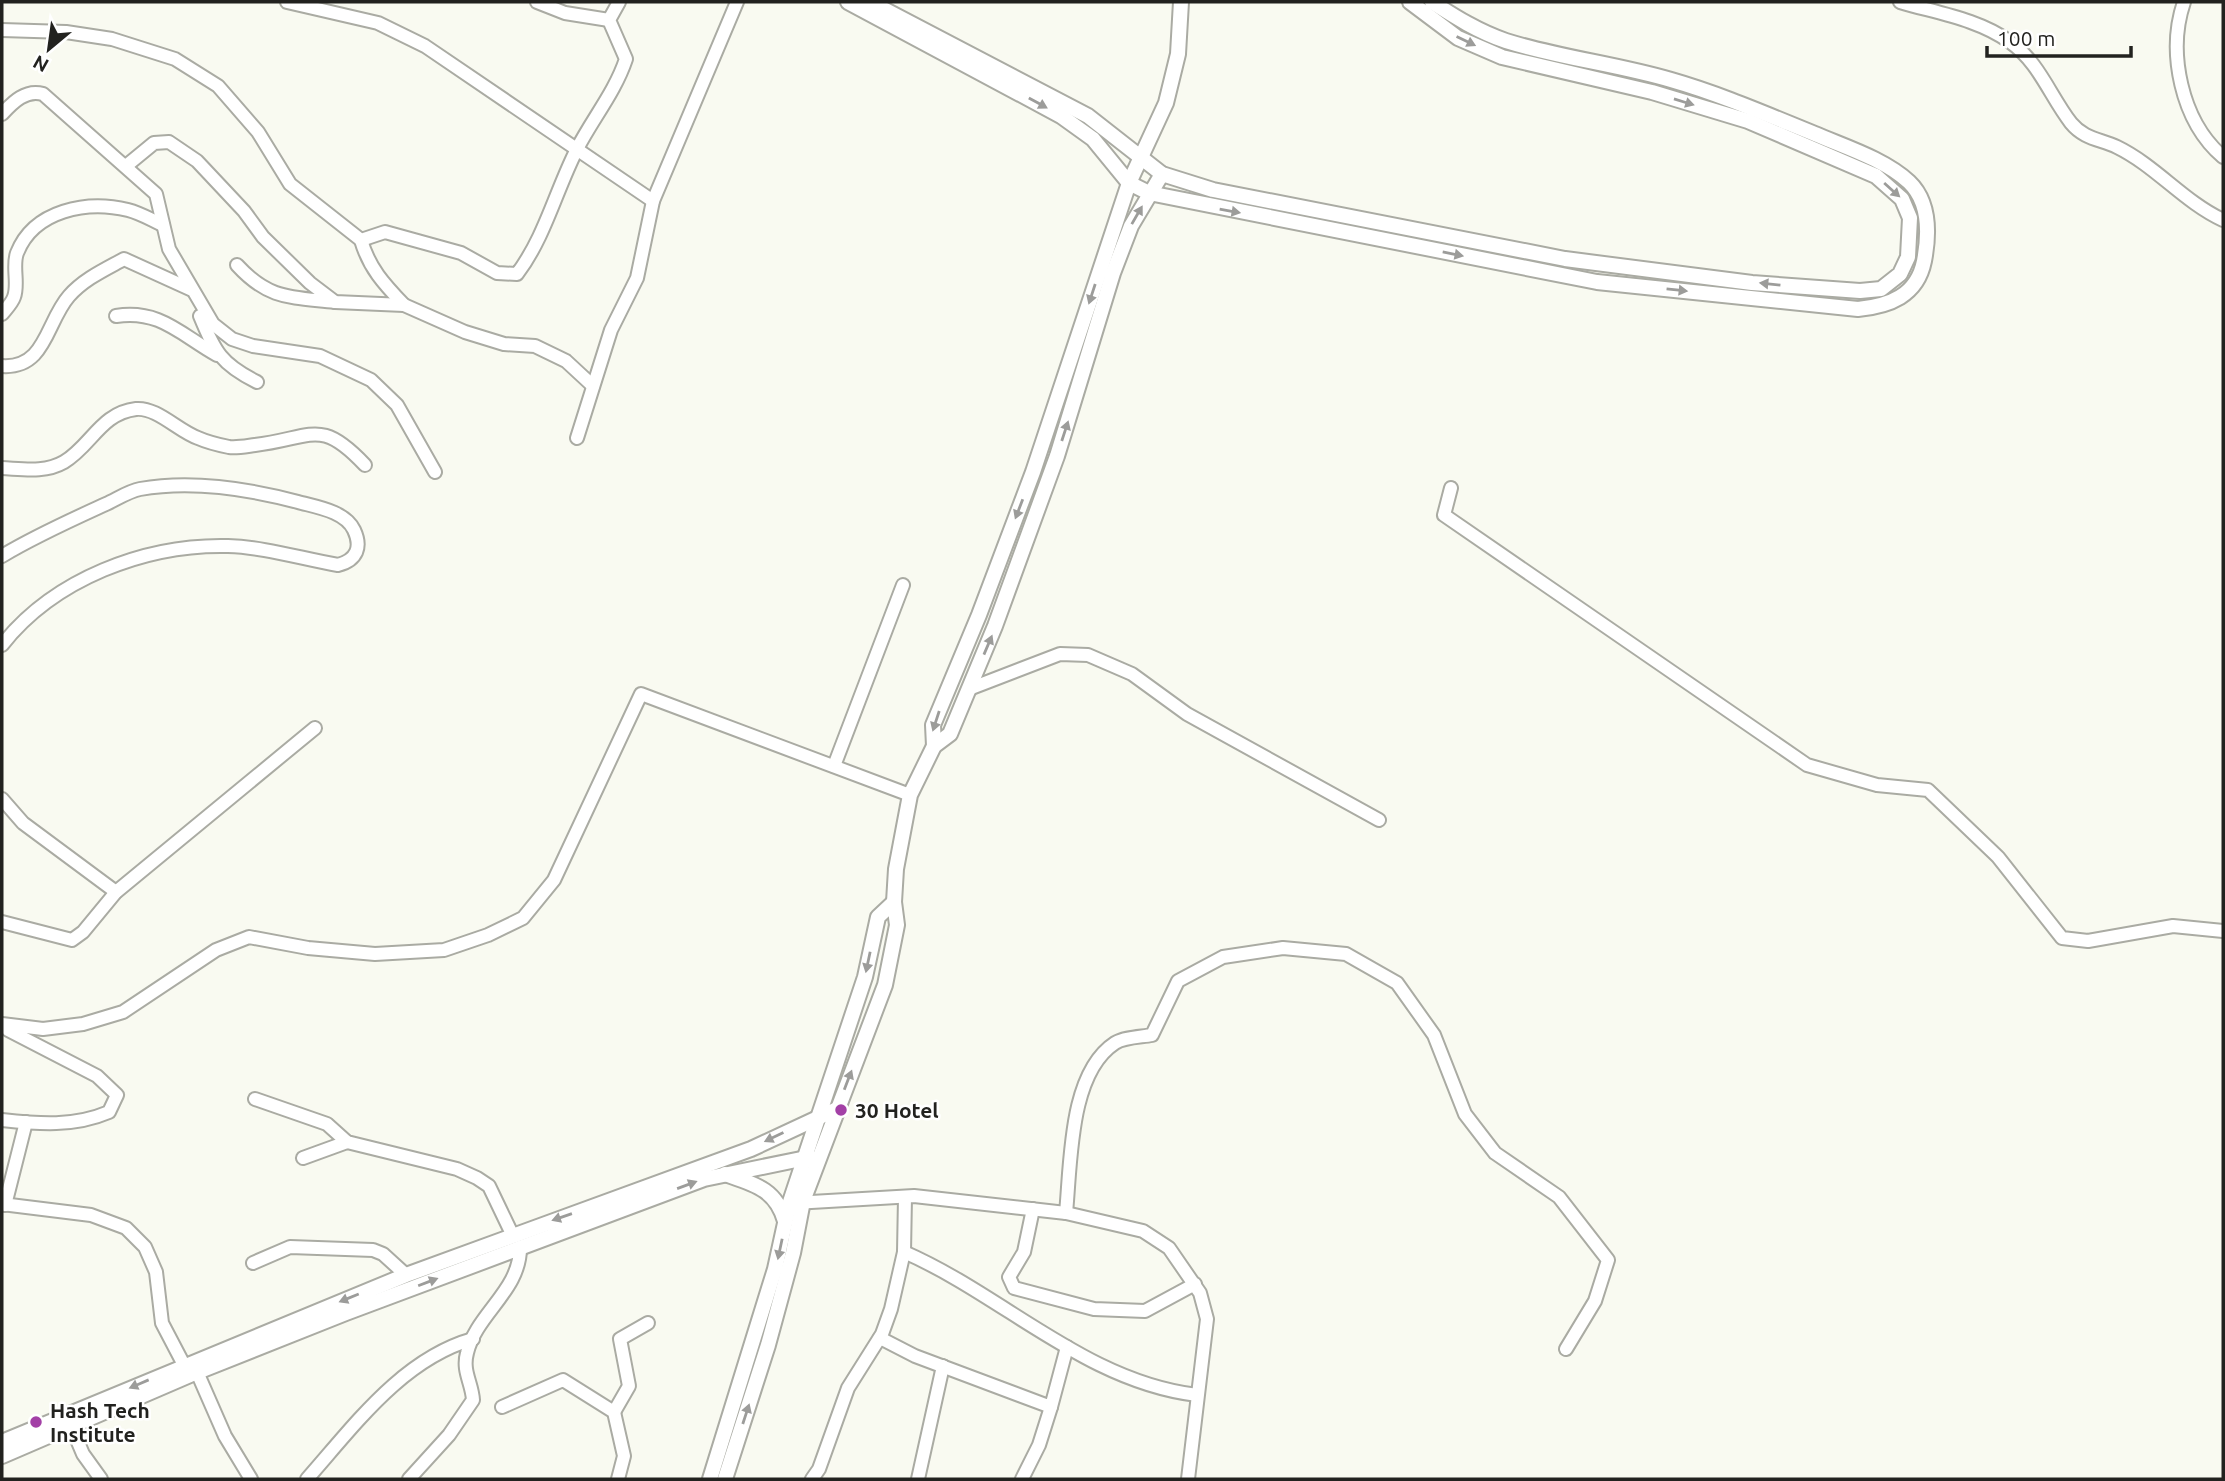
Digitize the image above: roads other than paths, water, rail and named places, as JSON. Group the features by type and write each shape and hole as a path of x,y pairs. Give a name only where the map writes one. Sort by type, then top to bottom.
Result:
{"street":[{"path":"287,2 378,23 425,46 653,201"},
{"path":"537,2 565,13 609,20"},
{"path":"609,20 619,2"},
{"path":"577,438 611,330 637,278 653,201 737,2"},
{"path":"848,2 1061,116 1093,139 1129,183 1149,193 1597,282 1858,309 1885,306 1913,288 1923,265 1929,235 1923,204 1909,182 1874,160 1751,108 1671,80 1507,41 1467,24 1432,2"},
{"path":"870,2 1088,117 1139,159 1162,174 1213,190 1565,259 1828,290 1881,289 1900,274 1908,257 1910,218 1902,199 1876,176 1748,121 1652,92 1502,57 1458,38 1410,2"},
{"path":"934,746 933,725 979,615 1033,472 1129,183 1166,103 1178,54 1181,2"},
{"path":"1900,2 1958,18 2008,41 2037,69 2072,125 2091,139 2117,147 2201,209 2223,220"},
{"path":"2184,2 2176,26 2176,60 2188,105 2214,149 2223,157"},
{"path":"360,240 385,232 461,253 497,273 517,274 535,249 576,151 617,85 626,60 609,20"},
{"path":"2,30 66,32 112,39 175,59 218,86 258,132 290,184 360,240 367,260 380,280 404,305"},
{"path":"2,114 19,97 36,92 43,94 156,194 169,249 190,289 218,355"},
{"path":"126,166 154,143 169,142 197,162 278,252 310,283 335,302"},
{"path":"710,1479 775,1269 785,1223 836,1109 885,985 897,925 894,902 900,839 909,795 934,746 950,734 995,626 1057,456 1113,273 1131,226 1162,174"},
{"path":"2,314 15,296 15,256 26,235 46,219 71,208 103,206 130,210 163,225"},
{"path":"2,366 22,365 37,354 68,297 89,278 124,259 190,289 213,324 232,339 253,346 320,356 372,380 397,405 435,472"},
{"path":"237,265 272,294 295,300 404,305 504,344 535,345 566,361 593,386"},
{"path":"116,316 134,313 152,316 218,355 231,369 257,382"},
{"path":"2,468 41,470 65,461 106,420 135,409 150,410 198,439 232,447 296,439 315,433 332,436 344,442 365,465"},
{"path":"2,556 31,539 138,489 193,485 269,494 323,509 341,516 353,526 358,541 357,553 351,562 338,565 230,546 173,548 104,569 43,606 2,645"},
{"path":"1451,488 1444,515 1807,765 1877,785 1928,790 1998,858 2062,938 2088,941 2173,926 2223,931"},
{"path":"834,766 903,585"},
{"path":"969,689 1060,654 1088,655 1132,674 1187,714 1379,820"},
{"path":"2,1026 43,1029 83,1024 123,1012 216,950 249,937 308,948 375,954 444,950 488,935 523,918 554,880 642,694 909,795"},
{"path":"2,922 72,940 83,932 116,892 315,728"},
{"path":"2,799 23,823 116,892"},
{"path":"812,1159 820,1115 865,977 878,917 894,902"},
{"path":"1066,1213 1080,1097 1090,1068 1116,1041 1152,1035 1178,981 1223,957 1283,948 1346,954 1397,983 1434,1035 1465,1114 1495,1153 1559,1198 1608,1259 1595,1301 1566,1349"},
{"path":"2,1026 97,1076 117,1095 109,1112 87,1122 2,1120"},
{"path":"255,1099 327,1124 347,1142 457,1169 477,1178 489,1186 512,1234"},
{"path":"2,1442 406,1275 512,1234 751,1149 836,1109"},
{"path":"26,1122 3,1204 91,1215 126,1228 145,1247 156,1272 162,1323 184,1365"},
{"path":"303,1158 347,1142"},
{"path":"2,1456 197,1372 520,1247 724,1174 812,1159"},
{"path":"724,1174 759,1185 772,1195 781,1207 785,1223"},
{"path":"796,1203 905,1197 1034,1209 1066,1213 1143,1231 1169,1248 1195,1284 1207,1319 1188,1479"},
{"path":"812,1479 820,1469 848,1388 880,1338 891,1309 904,1252 905,1197"},
{"path":"725,1479 768,1345 793,1253 796,1203"},
{"path":"1034,1209 1024,1252 1009,1277 1014,1288 1094,1309 1145,1311 1195,1284"},
{"path":"253,1263 290,1247 362,1250 383,1254 406,1275"},
{"path":"409,1479 449,1435 473,1400 465,1366 473,1339 511,1281 518,1265 520,1247"},
{"path":"904,1252 953,1277 1031,1328 1067,1347 1145,1383 1170,1392 1198,1395"},
{"path":"618,1479 624,1456 614,1412 629,1387 620,1339 648,1323"},
{"path":"880,1338 943,1366 1051,1407"},
{"path":"307,1479 366,1411 425,1360 450,1345 473,1339"},
{"path":"1022,1479 1039,1445 1067,1347"},
{"path":"918,1479 943,1366"},
{"path":"197,1372 225,1436 251,1479"},
{"path":"502,1407 563,1380 614,1412"},
{"path":"72,1428 83,1454 101,1479"}],"place":[{"name":"30 Hotel","path":"841,1110"},
{"name":"Hash Tech Institute","path":"36,1422"}]}
